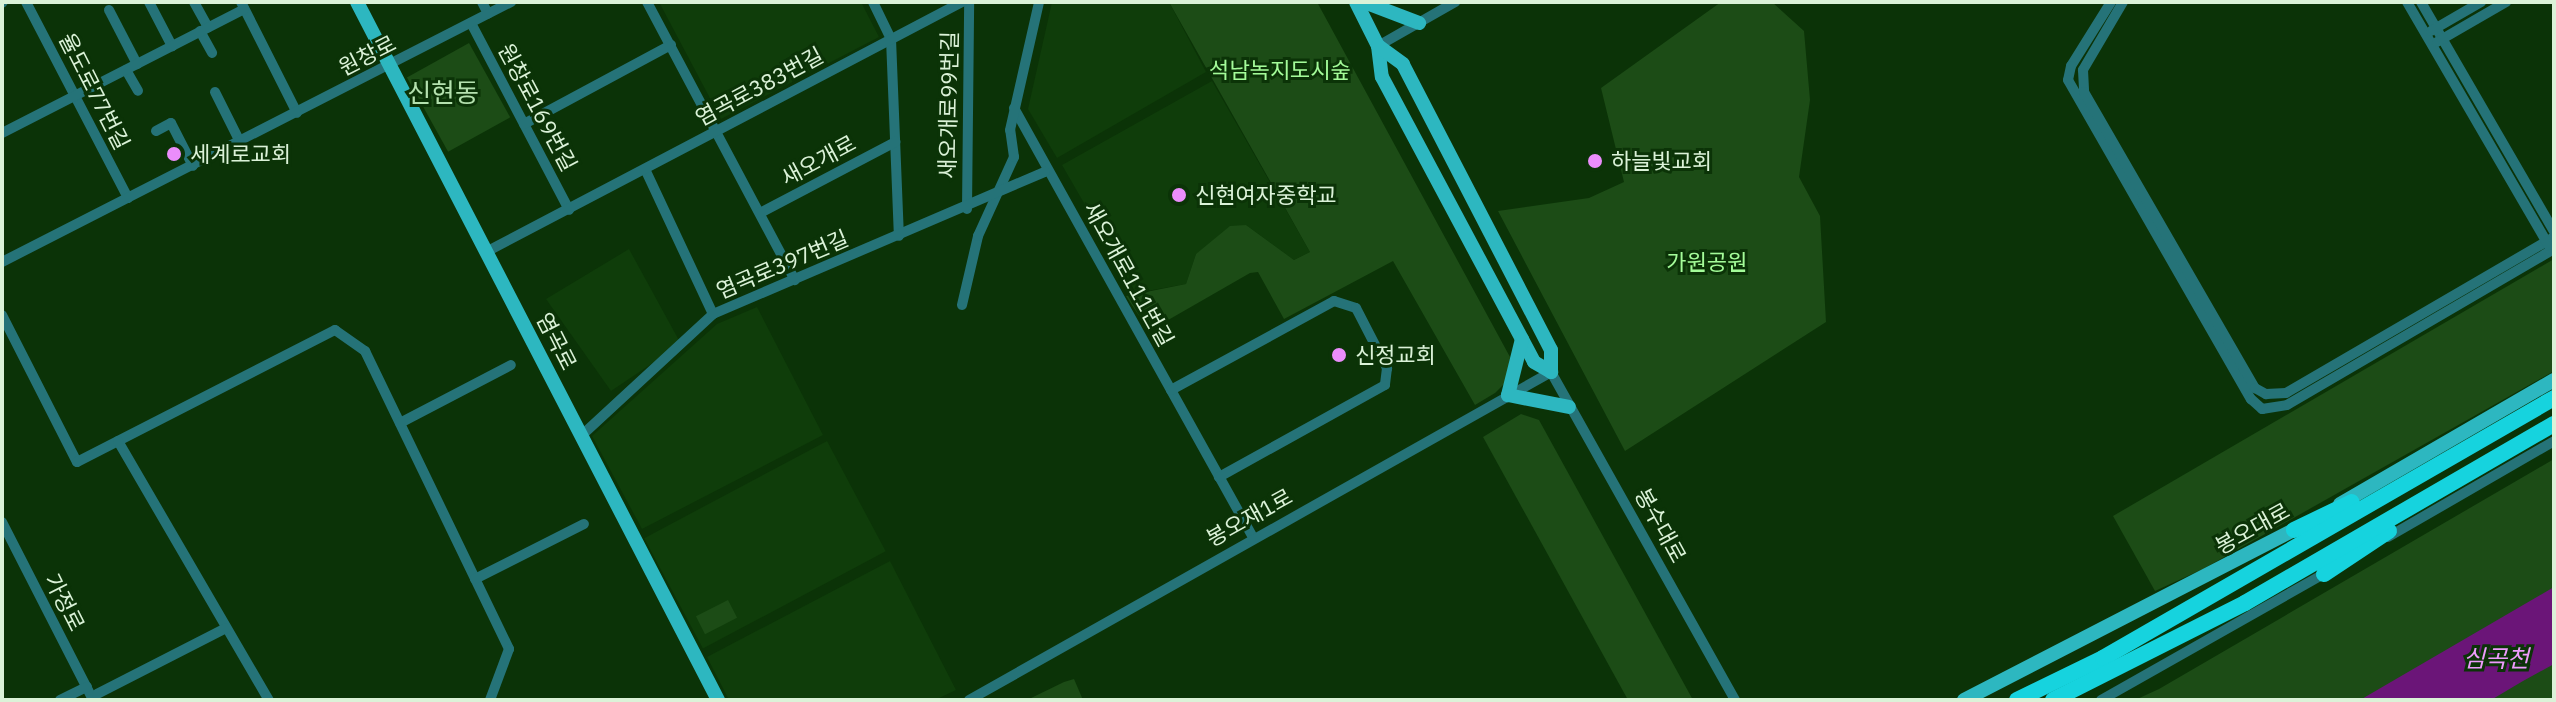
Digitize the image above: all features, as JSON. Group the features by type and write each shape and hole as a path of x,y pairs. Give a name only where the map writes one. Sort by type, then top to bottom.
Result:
{"highway":[{"name":"봉오대로","path":"2017,700 2103,658 2550,401"},
{"path":"2053,700 2245,603 2507,450 2553,429"},
{"path":"2294,530 2497,432"},
{"path":"2324,574 2507,450"}],"main road":[{"name":"염곡로","path":"357,2 718,700"},
{"name":"봉수대로","path":"1356,2 1378,46 1382,77 1534,362 1551,372"},
{"path":"1364,2 1419,23"},
{"name":"봉수대로","path":"1378,46 1403,64 1551,350 1551,372"},
{"path":"1522,339 1508,395 1569,407"},
{"name":"봉오대로","path":"1964,700 2294,530 2554,380"}],"street":[{"name":"율도로77번길","path":"26,2 128,198"},
{"path":"149,2 172,46"},
{"path":"194,2 212,53"},
{"path":"482,2 488,14"},
{"name":"원창로","path":"2,262 511,2"},
{"path":"647,2 795,280"},
{"path":"873,2 891,39 899,236 967,209 1045,172"},
{"name":"새오개로99번길","path":"891,39 962,2"},
{"name":"새오개로99번길","path":"967,209 969,2"},
{"path":"962,305 978,236 1014,157 1014,108 1039,2"},
{"path":"1378,46 1455,2"},
{"path":"2111,2 2071,66 2068,80 2251,399 2262,409 2287,405 2552,244"},
{"path":"2123,2 2083,70 2084,92 2255,388 2266,394 2286,393 2552,244"},
{"path":"2407,2 2431,31"},
{"path":"2421,2 2431,31 2552,244"},
{"path":"2431,31 2481,2"},
{"path":"2437,42 2506,2"},
{"path":"2,133 204,29 242,5 297,113"},
{"path":"109,10 137,64"},
{"name":"원창로169번길","path":"471,23 569,210"},
{"name":"염곡로383번길","path":"486,252 891,39"},
{"path":"2437,42 2554,231"},
{"path":"524,124 671,45"},
{"path":"126,70 138,91"},
{"path":"215,92 240,142"},
{"name":"새오개로111번길","path":"1014,108 1045,172 1253,538"},
{"path":"156,131 171,123 193,166"},
{"name":"새오개로","path":"760,213 895,142"},
{"path":"645,169 713,314"},
{"name":"염곡로397번길","path":"581,436 713,314 899,236"},
{"path":"1171,390 1334,301 1356,308 1387,368 1385,385 1219,477"},
{"path":"2,315 77,462 335,330 365,351 509,649 490,700"},
{"path":"400,423 511,365"},
{"name":"봉오재1로","path":"969,700 1551,372"},
{"name":"봉수대로","path":"1551,372 1735,700"},
{"path":"2101,700 2324,574 2553,429"},
{"path":"118,441 269,700"},
{"name":"가정로","path":"2,522 95,697"},
{"path":"475,579 584,524"},
{"path":"95,697 226,628"},
{"path":"1725,684 1727,700"},
{"path":"1725,684 1745,700"},
{"path":"60,700 87,687"}],"shaded area":[{"path":"659,2 861,2 879,37 721,119"},
{"path":"1052,2 1169,2 1206,72 1057,158 1028,109"},
{"name":"신현여자중학교","path":"1212,81 1310,252 1294,260 1246,225 1196,254 1186,284 1136,293 1062,165"},
{"path":"629,249 681,344 611,391 546,299"},
{"path":"757,307 823,435 642,529 592,436 717,324"},
{"path":"827,441 886,551 703,649 644,538"},
{"path":"890,561 956,690 935,700 729,700 707,657"}],"green space":[{"name":"석남녹지도시숲","path":"1169,2 1317,2 1510,357 1507,381 1495,393 1475,405 1393,261 1284,319 1258,272 1250,273 1149,331 1126,296 1186,284 1196,254 1230,226 1246,225 1294,260 1310,252"},
{"name":"가원공원","path":"1721,2 1772,2 1804,31 1810,100 1799,177 1820,216 1826,322 1625,451 1498,211 1589,198 1624,182 1601,88"},
{"path":"469,43 510,117 448,152 407,77"},
{"path":"2554,259 2554,371 2203,569 2155,591 2113,516"},
{"path":"1521,414 1539,420 1693,700 1628,700 1483,437"},
{"path":"2554,459 2554,700 2135,700 2159,689"},
{"path":"728,600 737,618 705,634 696,616"},
{"path":"1074,679 1083,700 1027,700 1064,682"}],"water":[{"name":"심곡천","path":"2554,587 2554,664 2491,700 2360,700"}],"place":[{"name":"세계로교회","path":"174,154"},
{"name":"하늘빛교회","path":"1595,161"},
{"name":"신현여자중학교","path":"1179,195"},
{"name":"신정교회","path":"1339,355"}],"district":[{"name":"신현동","path":"443,93"}]}
